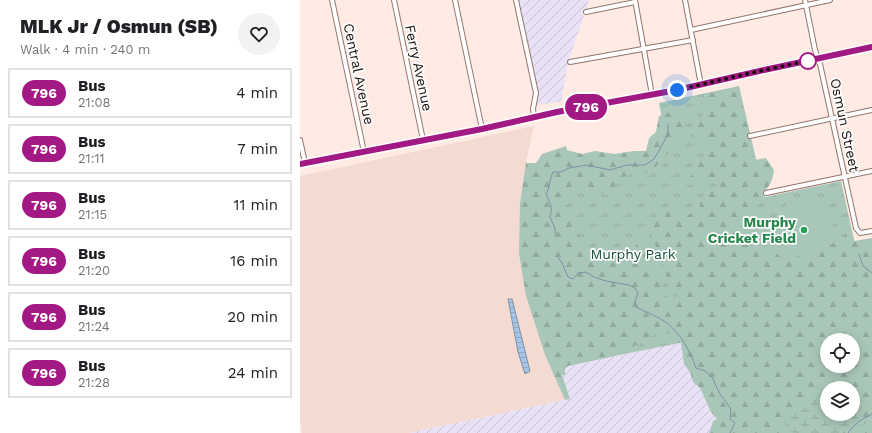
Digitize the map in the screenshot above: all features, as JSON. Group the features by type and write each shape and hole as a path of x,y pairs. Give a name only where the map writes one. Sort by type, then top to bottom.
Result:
{"main road":[{"path":"302,163 652,95 872,47"}],"street":[{"name":"Central Avenue","path":"332,0 364,152"},
{"name":"Ferry Avenue","path":"394,0 423,140"},
{"path":"455,0 482,129"},
{"path":"516,0 536,93 533,110 534,117"},
{"path":"685,0 701,85"},
{"name":"Osmun Street","path":"805,0 857,231 861,233 872,231"},
{"path":"691,30 830,0"},
{"path":"586,12 635,1 652,95"},
{"path":"570,62 692,40"},
{"path":"750,136 872,110"},
{"path":"300,140 302,163"},
{"path":"766,193 872,170"}],"shaded area":[{"path":"516,0 589,0 568,63 561,102 533,105 535,97"},
{"path":"534,126 527,157 520,203 545,355 565,400 409,433 302,433 300,419 300,176"},
{"path":"681,342 684,364 690,372 693,382 700,388 711,412 717,419 713,421 709,433 409,433 570,399 561,375 568,366"}],"green space":[{"name":"Murphy Park","path":"739,86 765,197 841,181 859,262 794,320 565,366 537,194 668,148 659,103"},
{"name":"Murphy Park","path":"739,87 755,160 766,158 774,170 770,184 758,200 754,213 757,235 766,247 781,257 793,255 802,257 812,256 820,252 852,231 854,241 872,238 872,433 709,433 713,421 717,419 711,412 700,388 693,382 690,372 684,364 681,343 678,343 671,334 660,332 615,356 568,366 565,369 565,375 562,375 570,399 565,400 545,355 526,296 519,253 520,203 526,163 536,163 542,154 566,146 567,150 582,154 595,151 614,154 646,151 649,138 656,132 659,116 671,112 680,113 685,127 663,160 652,170 644,174 627,175 608,195 579,185 571,187 566,195 568,209 589,259 587,261 606,264 618,261 629,254 641,239 645,242 672,308 679,304 677,295 670,285 652,237 652,219 664,215 673,207 683,214 695,212 699,210 701,197 718,188 716,182 705,180 685,186 692,174 693,164 696,158 710,154 711,147 706,140 695,142 691,135 694,125 706,112 709,106 701,104 705,94"},
{"name":"Murphy Cricket Field","path":"804,199 820,204 828,212 833,228 828,244 820,252 804,257 788,252 780,244 775,228 780,212 788,204"},
{"path":"820,399 820,421 860,421 860,415 869,423 838,433 795,433 786,431 785,421 791,408 811,400"}],"water":[{"path":"508,299 512,299 530,371 525,374 518,352"}],"waterway":[{"path":"555,235 555,228 550,217 551,205 546,194 553,172 561,172 569,168 587,165 610,170 627,165 645,165 654,159 661,147 668,134 668,124"},
{"path":"859,254 863,266 872,273"},
{"path":"557,256 568,277 573,279 578,273 586,272 594,277 606,281 629,285 635,288 638,293 635,301 636,307 659,318 672,327 684,343 696,368 705,371 712,377 720,394 731,409 730,419 735,423 730,433"},
{"path":"848,433 858,422 872,414"}],"bus line":[{"name":"796","path":"300,164 509,124 557,112 677,90 872,47"}],"place":[{"name":"Murphy Cricket Field","path":"804,230"}],"route":[{"path":"677,90 809,60 808,61"}]}
